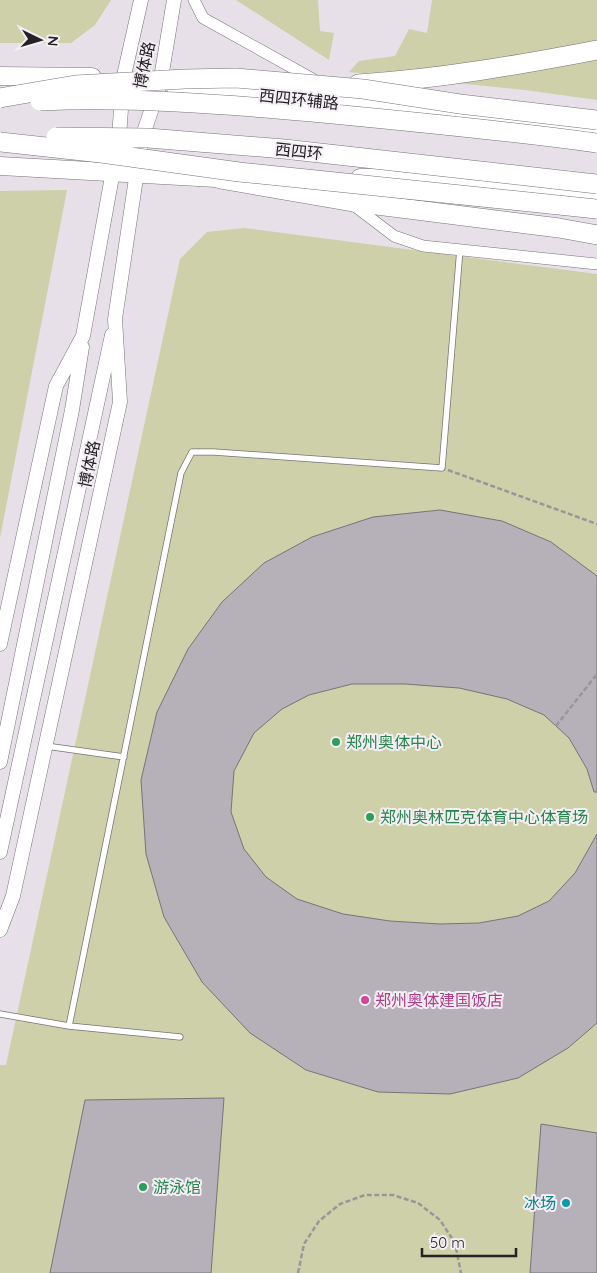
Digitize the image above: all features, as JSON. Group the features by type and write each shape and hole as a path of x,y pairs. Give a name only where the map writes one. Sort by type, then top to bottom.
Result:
{"highway":[{"path":"327,86 391,82 491,70 597,50"},
{"path":"0,98 74,85 236,78 363,89 460,104 597,120"},
{"path":"0,103 53,100 161,101 367,117 597,143"},
{"name":"西四环","path":"0,137 142,138 284,149 597,184"},
{"path":"0,142 101,153 239,172 597,209"},
{"path":"220,179 349,201 559,228 597,235"}],"main road":[{"name":"西四环辅路","path":"0,76 98,77 597,132"},
{"path":"0,166 275,182 401,177 597,198"}],"street":[{"name":"博体路","path":"0,644 56,386 83,336 119,138 123,80 141,0"},
{"name":"博体路","path":"0,930 13,896 120,402 115,319 142,138 160,84 174,0"},
{"path":"194,0 203,18 361,105"},
{"path":"349,201 394,236 423,246 597,264"},
{"path":"0,852 115,319"},
{"path":"0,762 72,410 83,336"}],"lane":[{"path":"69,1026 182,473 192,452 442,468 460,249"},
{"path":"46,746 124,757"},
{"path":"0,1014 69,1026 180,1037"}],"path":[{"path":"442,468 597,524"},
{"path":"556,726 597,674"},
{"path":"298,1273 304,1244 319,1221 340,1204 365,1195 393,1195 418,1203 440,1220 454,1243 461,1273"}],"green space":[{"path":"0,0 111,0 95,25 71,43 0,43"},
{"path":"236,0 318,0 320,31 334,33 329,60"},
{"path":"432,0 597,0 597,100 525,90 349,72 359,61 395,56 409,29 427,33"},
{"path":"67,190 0,538 0,191"},
{"name":"郑州奥体中心","path":"244,228 597,274 597,1273 0,1273 0,1065 6,1065 180,259 207,232"}],"building":[{"name":"郑州奥林匹克体育中心体育场","path":"440,510 502,521 551,542 597,576 597,792 594,792 587,769 569,738 544,715 507,699 459,688 405,684 352,684 309,695 282,709 254,733 234,771 231,812 244,849 266,877 297,899 343,914 390,921 440,924 479,923 518,916 549,901 575,873 597,834 597,1023 568,1048 518,1078 450,1094 378,1092 306,1070 250,1033 202,982 164,917 146,854 141,780 157,712 188,649 222,602 264,563 312,537 373,517"},
{"name":"游泳馆","path":"224,1098 211,1273 50,1273 85,1100"},
{"name":"冰场","path":"541,1124 597,1133 597,1273 530,1273"}],"place":[{"name":"郑州奥体中心","path":"336,742"},
{"name":"郑州奥林匹克体育中心体育场","path":"370,817"},
{"name":"郑州奥体建国饭店","path":"365,1000"},
{"name":"游泳馆","path":"143,1187"},
{"name":"冰场","path":"566,1203"}]}
